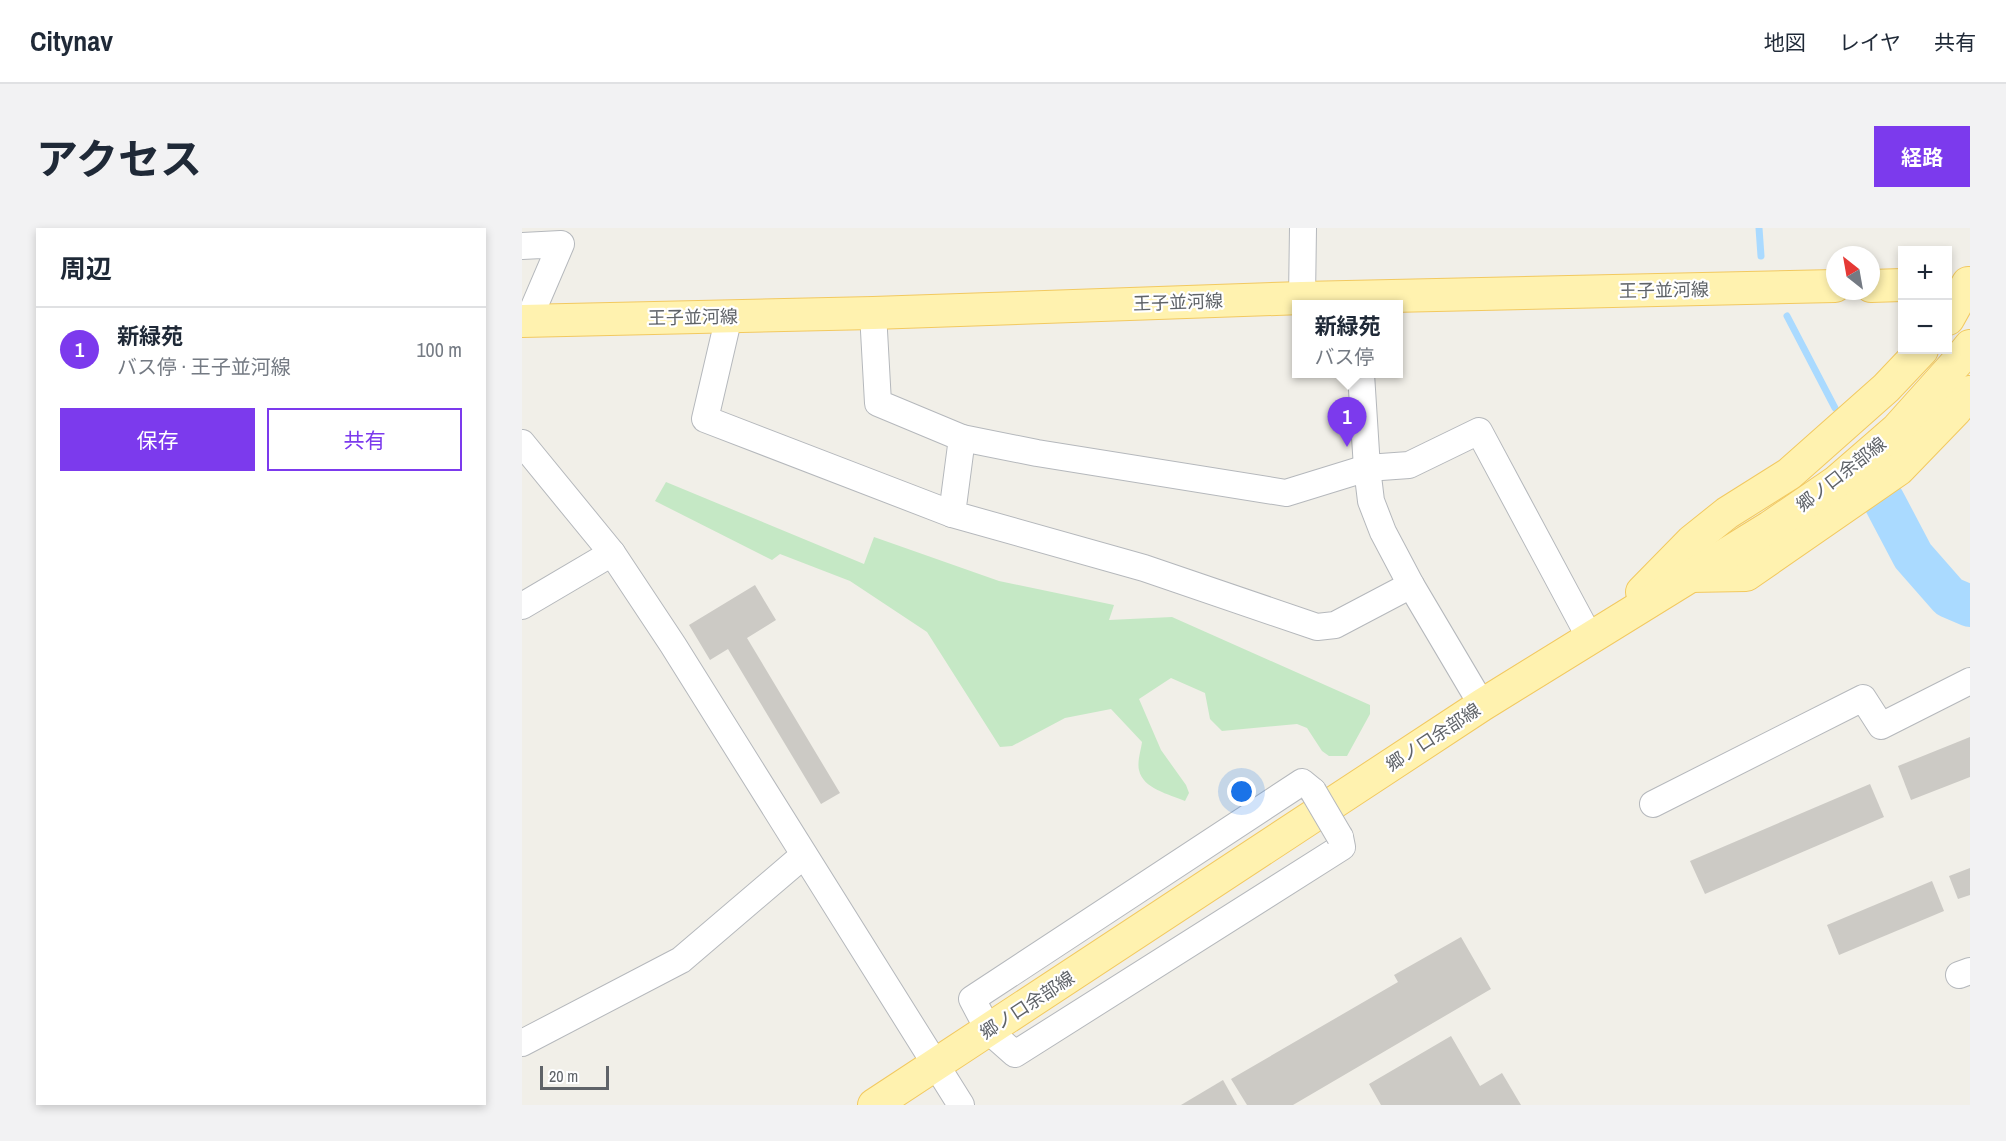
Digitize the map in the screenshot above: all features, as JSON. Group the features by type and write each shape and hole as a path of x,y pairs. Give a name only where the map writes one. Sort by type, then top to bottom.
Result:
{"main road":[{"path":"1952,307 1962,284"},
{"path":"1880,285 1898,285"},
{"name":"王子並河線","path":"1388,300 1826,286"},
{"name":"王子並河線","path":"525,321 873,313 1302,298 1338,300"},
{"name":"郷ノ口余部線","path":"874,1105 1482,705 1770,527 1836,482 1897,429 1970,346"},
{"path":"1599,632 1692,541 1727,513 1789,474 1886,388 1918,354"},
{"path":"1689,576 1746,575 1899,469 1955,411 1970,392"}],"street":[{"path":"1302,298 1303,228"},
{"path":"522,246 561,243 525,321"},
{"path":"873,313 878,404 962,438 1048,455 1286,492 1367,468 1409,465 1479,431 1599,632"},
{"path":"729,316 705,419 952,514 1144,568 1317,627 1335,625 1411,585"},
{"path":"1361,378 1371,501 1383,531 1411,585 1482,705"},
{"path":"952,514 962,438"},
{"path":"522,443 612,554 673,645 961,1105"},
{"path":"522,606 612,554"},
{"path":"1653,804 1863,698 1881,726 1970,681"},
{"path":"1302,782 1313,791 1340,837 1342,847 1014,1054 989,1031 972,999 1302,782"},
{"path":"522,1043 681,960 804,855"}],"green space":[{"path":"666,482 864,564 874,537 999,581 1114,605 1109,620 1172,617 1370,705 1370,714 1347,756 1329,756 1322,751 1307,728 1297,724 1222,731 1210,719 1205,693 1171,678 1139,699 1161,750 1186,785 1189,793 1185,801 1158,790 1141,776 1139,760 1142,742 1111,709 1065,718 1012,746 1000,747 927,632 850,581 780,554 772,560 655,501"}],"building":[{"path":"755,585 776,620 747,638 840,793 821,804 728,649 710,660 689,625"},
{"path":"1970,737 1970,777 1911,800 1898,766"},
{"path":"1870,784 1884,817 1705,894 1690,861"},
{"path":"1970,868 1970,895 1958,899 1949,876"},
{"path":"1932,881 1944,911 1839,955 1827,925"},
{"path":"1461,937 1491,989 1293,1105 1247,1105 1231,1079 1398,982 1394,975"},
{"path":"1451,1036 1480,1086 1502,1073 1521,1105 1381,1105 1369,1084"},
{"path":"1223,1080 1237,1105 1181,1105"}],"waterway":[{"path":"1759,228 1761,256"},
{"path":"1787,316 1835,408"},
{"path":"1884,501 1913,556 1949,597 1970,606"}],"place":[{"name":"新緑苑","path":"1347,447"}]}
